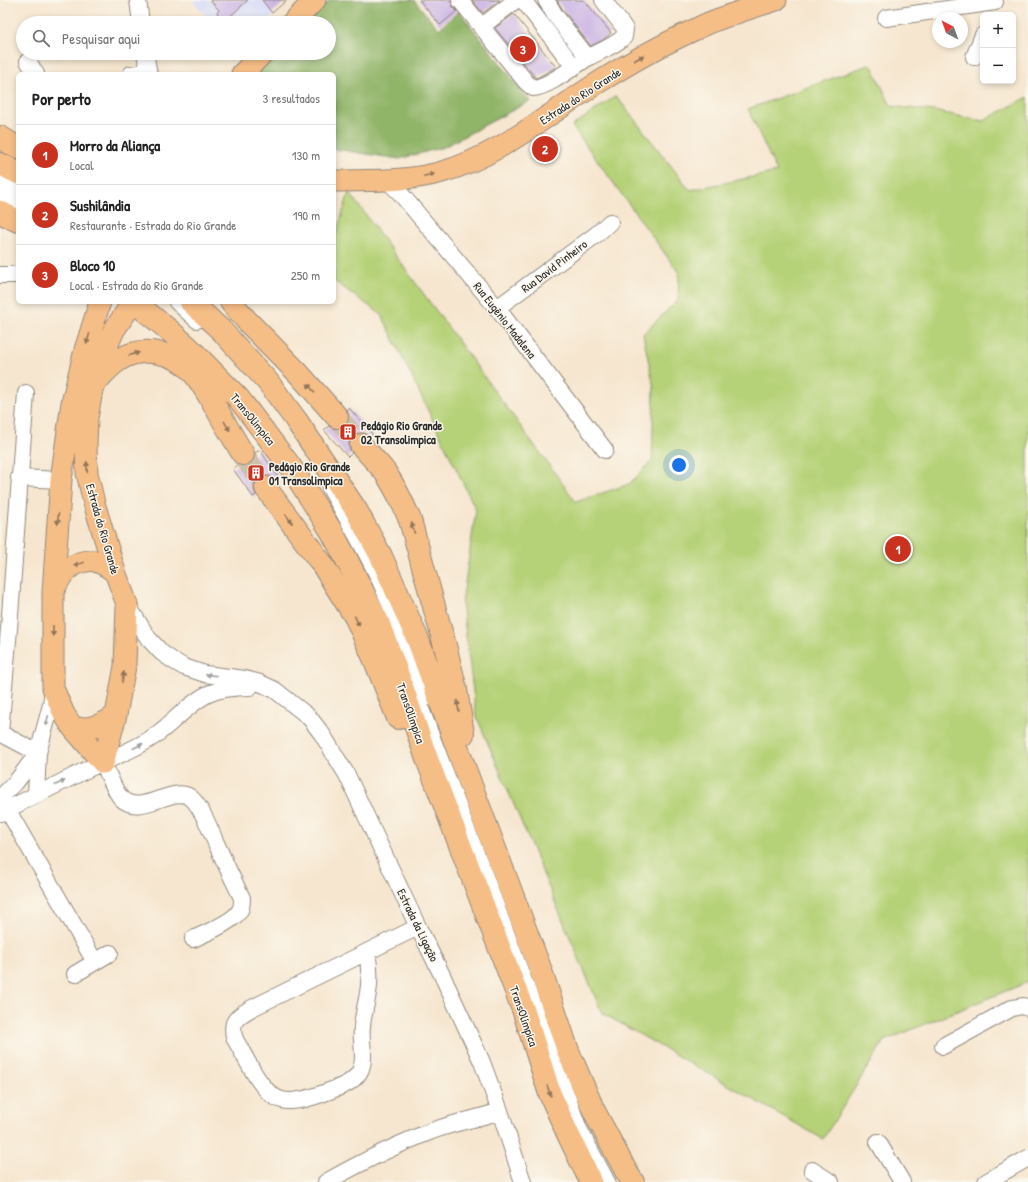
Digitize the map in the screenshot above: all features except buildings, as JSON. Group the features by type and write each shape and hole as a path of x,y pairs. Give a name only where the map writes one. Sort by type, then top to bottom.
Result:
{"highway":[{"path":"0,137 16,147"},
{"path":"0,164 16,172"},
{"path":"0,212 16,220"},
{"name":"TransOlímpica","path":"138,304 155,310 190,349 239,399 290,466 332,532 349,564 378,622 427,759 524,1012 550,1094 591,1182"},
{"path":"193,304 221,330 268,382 296,420 356,510 381,556 418,640 541,972 568,1051 594,1111 633,1182"},
{"path":"233,304 337,417"},
{"path":"93,385 112,365 121,358 143,352 168,355 183,363 192,371 210,398 243,454"},
{"path":"362,445 391,481 410,520 456,690 463,734 466,772"},
{"path":"266,488 322,564 356,618 397,715 414,747 420,755 427,759"}],"main road":[{"path":"299,16 315,0"},
{"name":"Estrada do Rio Grande","path":"336,181 397,184 442,172 469,162 497,148 546,118 579,94 667,43 718,19 776,0"},
{"path":"244,72 256,60"},
{"path":"99,304 85,350 72,403 61,480 53,592 53,688 64,714 73,728 103,763"},
{"name":"Estrada do Rio Grande","path":"103,763 116,715 125,666 127,604 115,572 94,503 87,473 87,418 93,385 105,351 114,330 132,304"},
{"path":"53,592 64,572 71,566 78,563 95,561 115,572"},
{"path":"73,728 96,726 104,723 116,715"}],"street":[{"path":"138,0 140,16"},
{"path":"460,0 532,88 545,84 588,58 617,43 624,37 624,29 620,22 602,0"},
{"path":"482,27 516,0"},
{"path":"522,0 574,67"},
{"path":"546,0 555,15 588,58"},
{"path":"886,18 993,6"},
{"path":"974,58 980,43"},
{"path":"146,60 148,72"},
{"path":"0,176 16,186"},
{"name":"Rua Eugênio Madalena","path":"397,184 497,308 605,450"},
{"path":"0,194 16,204"},
{"name":"Rua David Pinheiro","path":"497,308 597,234 610,222"},
{"path":"0,275 16,275"},
{"name":"TransOlímpica","path":"179,304 207,330 237,362 292,431 329,486 385,591 409,649 572,1095 618,1182"},
{"name":"TransOlímpica","path":"155,310 196,340 253,403 291,451 330,508 356,555 382,609 418,700 579,1129 607,1182"},
{"path":"26,393 0,733 38,753"},
{"path":"19,478 61,480"},
{"name":"Estrada da Ligação","path":"127,604 148,638 162,653 172,660 184,667 205,674 245,679 260,683 275,690 309,717 322,734 347,775 482,1062 523,1182"},
{"path":"2,807 36,794 103,763 153,737 198,700 209,693 237,687 275,690"},
{"path":"36,794 38,753 51,705 53,688"},
{"path":"2,807 16,782 38,753"},
{"path":"103,763 119,796 125,802 136,806 178,795 185,796 191,798 203,815 242,898 242,903 240,911 234,917 216,928 192,939"},
{"path":"2,807 95,962"},
{"path":"367,952 370,970 369,986 361,1029 363,1061 359,1074 347,1083 300,1100 283,1101 276,1098 268,1091 256,1076 234,1037 234,1022 240,1015 252,1008 418,927"},
{"path":"75,974 110,953"},
{"path":"944,1046 1012,1008 1023,1006 1028,1008"},
{"path":"326,1182 397,1145 433,1130 500,1111"},
{"path":"878,1142 902,1182"},
{"path":"986,1182 1028,1158"},
{"path":"812,1170 831,1182"}],"shaded area":[{"path":"193,0 261,0 274,15 207,16 193,2"}],"green space":[{"path":"330,0 414,0 439,29 459,11 530,101 444,147 399,159 336,149 336,72 255,72 268,60 336,60 336,16 313,16"},
{"path":"871,64 891,106 934,111 983,121 1028,97 1028,982 884,1041 823,1139 602,1013 476,715 462,603 476,510 382,315 336,282 336,235 349,192 576,502 629,484 652,461 654,388 643,334 678,300 679,273 572,126 616,96 690,190 777,172 748,109"}],"tunnel":[{"path":"337,417 361,445"},
{"path":"243,454 266,488"}],"place":[{"name":"Bloco 10","path":"523,49"},
{"name":"Sushilândia","path":"545,149"},
{"name":"Pedágio Rio Grande 02 Transolimpica","path":"348,432"},
{"name":"Pedágio Rio Grande 01 Transolimpica","path":"256,473"},
{"name":"Morro da Aliança","path":"898,549"}]}
